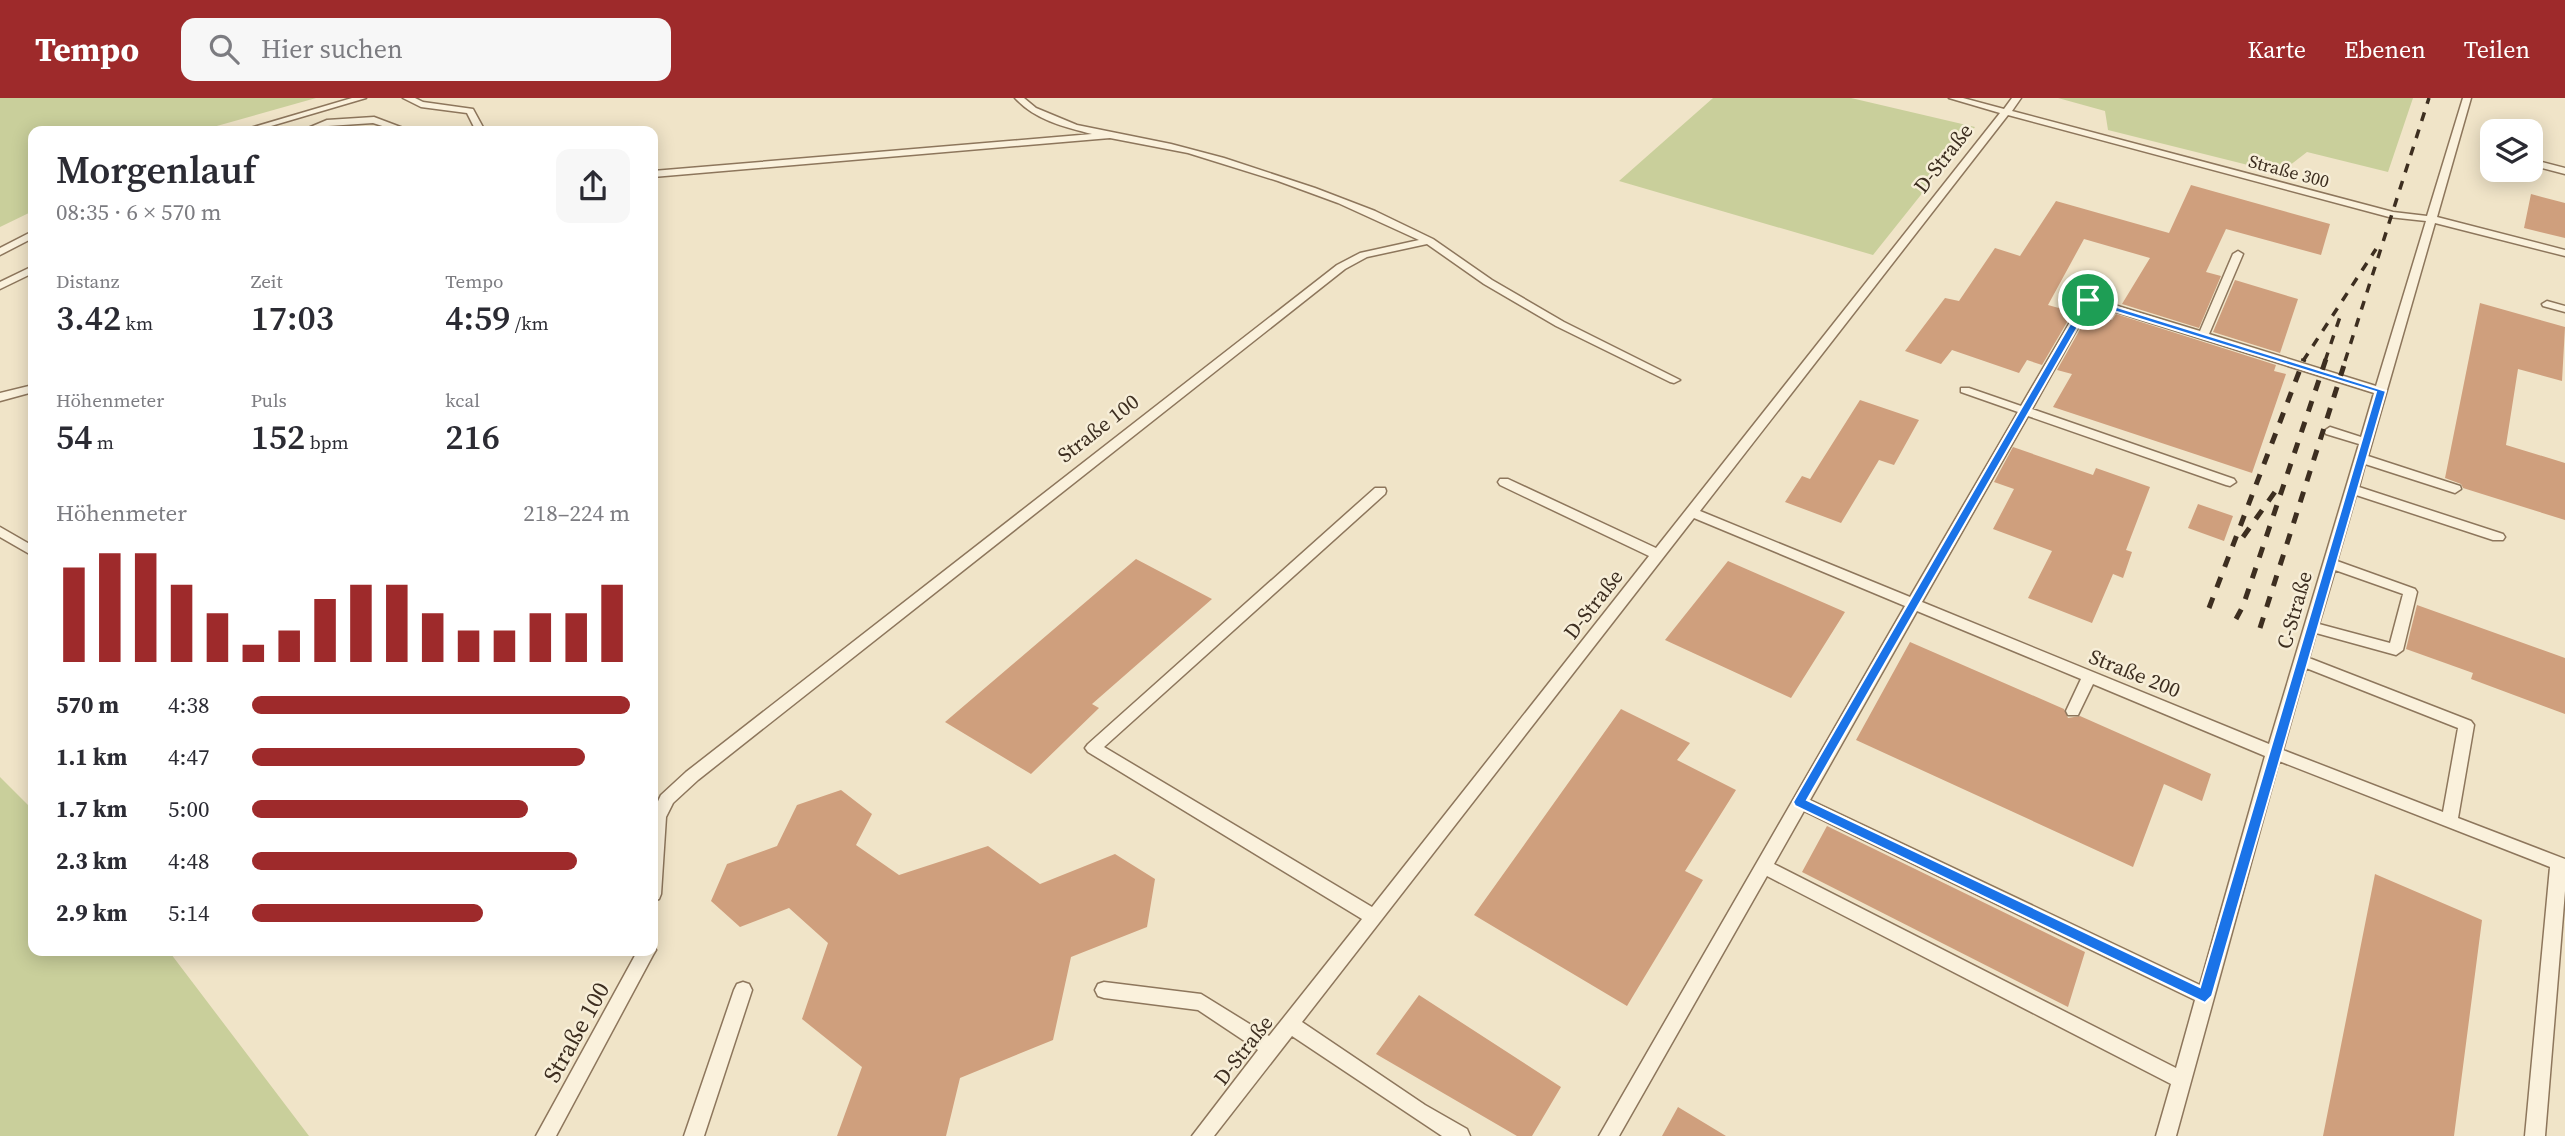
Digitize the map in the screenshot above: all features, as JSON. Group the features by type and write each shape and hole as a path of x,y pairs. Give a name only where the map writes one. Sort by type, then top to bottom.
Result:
{"lane":[{"path":"263,126 362,98"},
{"path":"407,98 421,104 470,111 478,126"},
{"path":"1019,98 1027,107 1057,121 1188,150 1283,180 1383,218 1429,241 1488,282 1560,324 1674,380"},
{"name":"Straße 300","path":"1953,98 2393,215 2431,219 2565,253"},
{"name":"D-Straße","path":"1202,1136 2017,98"},
{"name":"C-Straße","path":"2166,1136 2274,753 2467,98"},
{"path":"319,126 327,123 374,120 391,126"},
{"path":"658,174 1112,135"},
{"path":"2543,165 2565,171"},
{"path":"0,252 28,237"},
{"name":"Straße 100","path":"658,817 667,799 692,776 1341,267 1364,255 1429,241"},
{"path":"2203,336 2238,254"},
{"path":"0,286 28,272"},
{"path":"1609,1136 2088,300 2381,391"},
{"path":"2547,304 2565,309"},
{"path":"0,397 28,390"},
{"path":"1965,390 2230,482"},
{"path":"2330,431 2366,442"},
{"path":"2361,458 2455,489"},
{"path":"1504,481 1658,555"},
{"path":"2352,489 2498,537"},
{"path":"1374,917 1093,748 1380,491"},
{"name":"Straße 200","path":"1691,512 2274,753 2562,865"},
{"path":"0,531 28,549"},
{"path":"2311,627 2396,650 2410,592 2330,564"},
{"path":"2301,660 2466,725 2449,821"},
{"path":"2073,711 2089,677"},
{"path":"1800,802 2205,996"},
{"path":"2535,1136 2562,865"},
{"path":"1763,866 2181,1080"},
{"name":"Straße 100","path":"546,1136 644,956"},
{"path":"694,1136 743,990"},
{"path":"1104,990 1201,1002 1270,1048"},
{"path":"1290,1024 1418,1111 1460,1136"}],"green space":[{"path":"0,98 316,98 217,126 28,126 28,213 0,227"},
{"path":"1713,98 1851,98 1975,127 1873,255 1619,181"},
{"path":"2058,98 2413,98 2388,172 2307,152 2280,173 2108,130 2105,111"},
{"path":"0,777 28,805 28,956 173,956 309,1136 0,1136"}],"building":[{"path":"2191,185 2330,224 2321,255 2226,229 2206,272 2221,276 2199,328 2122,304 2150,258 2084,239 2048,305 2073,312 2042,365 2027,360 2019,373 1952,350 1941,364 1905,351 1945,298 1959,301 1995,248 2020,256 2056,201 2169,233"},
{"path":"2531,194 2565,203 2565,238 2524,228"},
{"path":"2235,280 2298,299 2280,353 2213,332"},
{"path":"2480,303 2565,327 2562,381 2518,369 2506,445 2565,463 2565,520 2463,488 2461,484 2445,478"},
{"path":"2116,314 2276,365 2274,371 2286,374 2252,473 2053,407 2072,374 2057,370 2087,317 2101,321 2103,317 2112,320"},
{"path":"1860,400 1919,420 1894,465 1879,460 1841,523 1785,502 1802,476 1810,479"},
{"path":"2013,447 2093,475 2096,468 2150,487 2126,550 2132,552 2123,578 2113,574 2092,623 2028,598 2052,551 1993,529 2014,489 1994,482"},
{"path":"2198,504 2233,516 2224,541 2188,528"},
{"path":"1136,559 1212,599 1092,704 1099,708 1031,774 945,722"},
{"path":"1728,561 1845,612 1791,698 1665,640"},
{"path":"2417,605 2565,658 2565,714 2471,679 2473,673 2406,649"},
{"path":"1910,642 2064,709 2068,718 2080,716 2211,774 2202,801 2164,784 2133,867 1856,740"},
{"path":"1621,709 1690,743 1677,760 1736,790 1685,871 1703,880 1627,1006 1474,915"},
{"path":"841,790 872,814 856,845 899,875 988,846 1040,884 1115,854 1155,879 1147,927 1071,957 1053,1040 960,1078 946,1136 837,1136 862,1067 802,1019 828,943 789,908 740,927 711,901 727,864 777,846 797,805"},
{"path":"1827,826 2085,952 2068,1007 1802,872"},
{"path":"2375,874 2482,920 2454,1136 2323,1136"},
{"path":"1419,995 1561,1087 1532,1136 1517,1136 1376,1054"},
{"path":"1678,1107 1726,1136 1662,1136"}],"railway":[{"path":"2345,361 2429,98"},
{"path":"2304,360 2376,249"},
{"path":"2325,361 2342,311"},
{"path":"2236,619 2243,606 2326,359"},
{"path":"2260,628 2346,359"},
{"path":"2209,608 2304,360"},
{"path":"2243,537 2277,489"}],"route":[{"path":"2088,300 2381,391 2205,996 1800,802 2088,300"}]}
